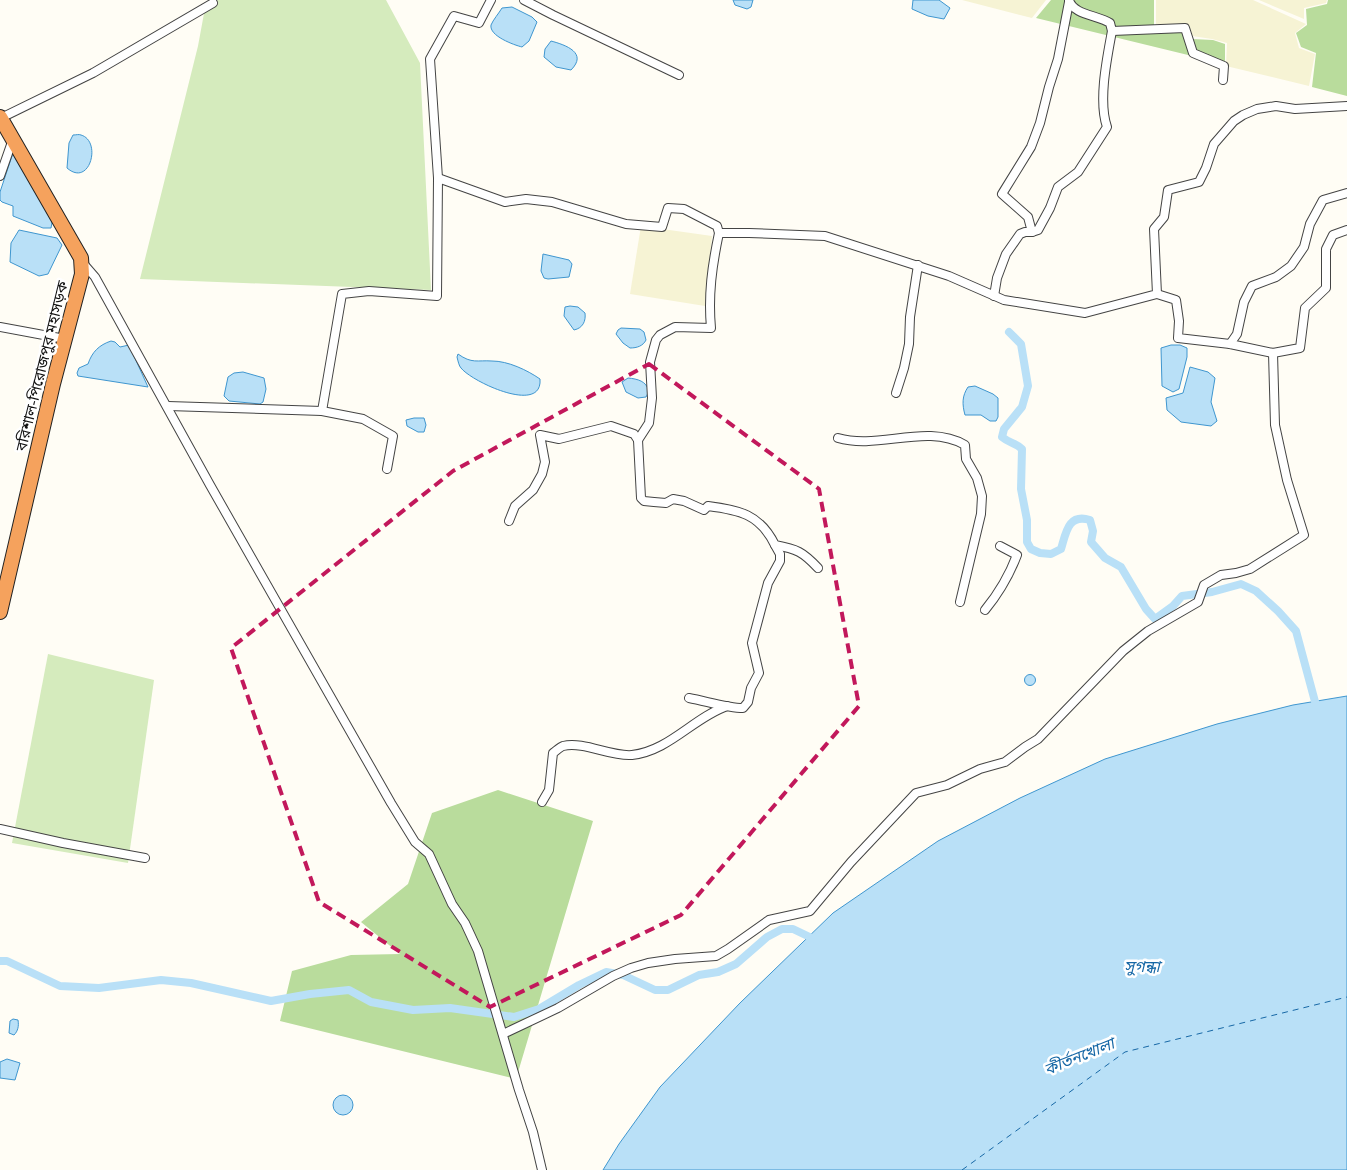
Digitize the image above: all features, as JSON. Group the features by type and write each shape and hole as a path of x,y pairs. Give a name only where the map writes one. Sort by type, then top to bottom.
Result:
{"highway":[{"path":"0,117 81,260"},
{"name":"বরিশাল-পিরোজপুর মহাসড়ক","path":"0,612 52,384 82,274 81,260"}],"street":[{"path":"322,411 342,294 369,291 437,296 438,178 430,59 454,16 479,24 491,0"},
{"path":"524,0 679,74"},
{"path":"994,296 998,272 1006,254 1020,234 1038,230 1050,208 1058,187 1078,172 1107,127 1102,108 1106,63 1112,31 1110,23 1078,11 1072,7 1069,1"},
{"path":"1032,232 1028,217 1002,194 1031,147 1040,123 1048,87 1058,59 1069,1"},
{"path":"0,117 93,73 213,3"},
{"path":"1112,31 1185,28 1193,53 1224,66 1224,80"},
{"path":"1157,294 1154,229 1164,217 1168,190 1199,182 1214,144 1234,121 1257,109 1276,106 1295,109 1347,106"},
{"path":"0,176 13,139"},
{"path":"438,178 505,202 526,199 552,202 626,224 662,227 668,208 684,209 717,226 719,234 711,272 711,328 675,326 667,330 656,340 650,362 652,398 650,423 638,440"},
{"path":"1230,344 1236,334 1244,302 1252,286 1276,276 1291,266 1304,247 1310,224 1324,200 1347,193"},
{"path":"719,234 749,233 825,236 949,276 1004,300 1085,313 1157,294 1176,300 1179,321 1178,338 1230,344 1273,353 1300,348 1305,308 1326,288 1326,249 1333,235 1347,230"},
{"path":"81,260 95,276 210,485 386,796 416,842 428,854 452,904 465,923 478,951 533,1132 542,1170"},
{"path":"896,392 909,344 910,317 918,265"},
{"path":"0,327 65,339"},
{"path":"503,1034 558,1008 612,976 631,968 674,959 716,956 769,920 810,911 850,862 916,793 947,785 980,769 1006,762 1038,739 1123,651 1148,631 1198,602 1204,585 1220,575 1250,569 1304,535 1287,480 1275,425 1273,353"},
{"path":"168,406 322,411 363,419 393,436 387,469"},
{"path":"509,521 515,506 533,490 542,474 545,462 540,435 560,439 611,426 634,434 638,440 639,480 641,498 644,501 666,503 672,499 684,501 704,510 708,506 736,510 752,517 769,532 780,554 780,561 768,583 752,643 758,673 751,688 748,702 743,708 689,698"},
{"path":"838,438 852,442 911,437 937,437 954,439 965,445 966,459 977,478 982,496 980,514 960,602"},
{"path":"775,545 792,548 806,555 818,568"},
{"path":"985,610 998,595 1011,572 1017,555 1000,546"},
{"path":"542,802 549,790 553,753 562,746 577,746 629,755 644,753 670,740 706,716 727,706"},
{"path":"0,830 145,858"}],"highlighted area":[{"path":"649,364 819,489 859,706 681,915 490,1007 319,902 231,648 453,471"}],"shaded area":[{"path":"962,0 1046,0 1032,18"},
{"path":"1156,0 1253,0 1306,24 1295,33 1299,48 1315,54 1309,86 1226,66 1227,43 1192,36 1189,25 1156,24"},
{"path":"1259,0 1327,0 1326,3 1304,8 1304,19"},
{"path":"641,226 712,236 705,306 630,294"}],"green space":[{"path":"218,0 386,0 420,63 431,290 140,279 198,46 205,8"},
{"path":"1051,0 1154,0 1154,26 1187,24 1192,39 1213,40 1225,44 1225,64 1036,18"},
{"path":"1328,0 1347,0 1347,96 1312,87 1316,53 1301,47 1296,33 1307,25 1306,9 1327,4"},
{"path":"48,654 154,680 128,863 12,843"},
{"path":"498,790 593,821 516,1079 280,1021 292,971 351,955 400,954 361,922 408,884 432,813"}],"water":[{"path":"733,0 753,0 751,7 747,9 735,5"},
{"path":"913,0 939,0 950,8 944,19 928,16 912,9"},
{"path":"512,7 532,17 537,22 529,41 522,47 503,39 491,29 492,23 502,8"},
{"path":"551,41 568,47 576,54 576,64 571,70 556,67 544,57 545,49"},
{"path":"73,135 81,135 87,139 91,146 90,161 87,168 82,172 75,173 67,168 69,143"},
{"path":"13,153 53,217 51,228 43,228 13,216 13,206 0,200 0,192"},
{"path":"19,230 57,238 62,245 48,274 39,276 10,262 11,243"},
{"path":"543,254 569,260 572,264 569,277 544,278 541,271"},
{"path":"565,307 578,307 585,313 583,324 580,328 574,330 564,316"},
{"path":"621,328 640,329 644,332 646,340 640,346 630,348 616,334"},
{"path":"111,341 120,347 129,345 148,387 78,376 79,368 88,364 100,347"},
{"path":"1180,345 1187,348 1187,357 1179,389 1173,392 1162,386 1161,348"},
{"path":"458,354 475,361 498,361 523,369 540,379 538,389 530,394 519,395 478,381 461,368 457,357"},
{"path":"1190,367 1208,372 1215,378 1211,402 1217,421 1211,426 1181,422 1167,410 1166,398 1183,393"},
{"path":"243,372 264,378 266,389 263,402 260,404 229,401 224,396 228,377 234,373"},
{"path":"628,378 638,380 646,385 649,391 646,397 638,398 626,392 622,382"},
{"path":"975,386 998,398 998,417 996,421 990,421 981,415 965,415 963,404 965,394 968,387"},
{"path":"424,418 426,425 424,432 418,432 407,426 406,420"},
{"path":"1030,674 1036,680 1030,686 1024,680"},
{"name":"সুগন্ধা","path":"1347,696 1347,1170 603,1170 619,1144 660,1087 740,1003 833,913 938,841 1020,798 1105,759 1217,724 1293,705"},
{"path":"13,1019 18,1020 17,1030 14,1035 9,1033 10,1021"},
{"path":"7,1059 20,1063 15,1080 0,1078 0,1062"},
{"path":"343,1095 350,1098 353,1105 350,1112 343,1115 336,1112 333,1105 336,1098"}],"waterway":[{"path":"1009,332 1021,344 1028,386 1022,407 1004,429 1002,437 1022,449 1021,489 1027,520 1027,542 1031,549 1040,553 1051,554 1061,549 1072,522 1077,519 1090,520 1093,531 1091,542 1105,558 1121,567 1146,609 1155,619 1173,606 1182,596 1212,592 1241,584 1256,591 1296,631 1317,709"},
{"path":"0,961 7,961 60,986 99,988 161,980 191,983 271,1001 349,990 371,1002 413,1010 450,1008 514,1017 539,1009 579,985 606,972 623,975 655,990 668,990 699,975 718,972 736,964 767,937 782,929 793,929 816,940"}],"ferry route":[{"path":"962,1170 1125,1052 1347,997"}],"water label":[{"name":"কীর্তনখোলা","path":"1079,1056"}]}
